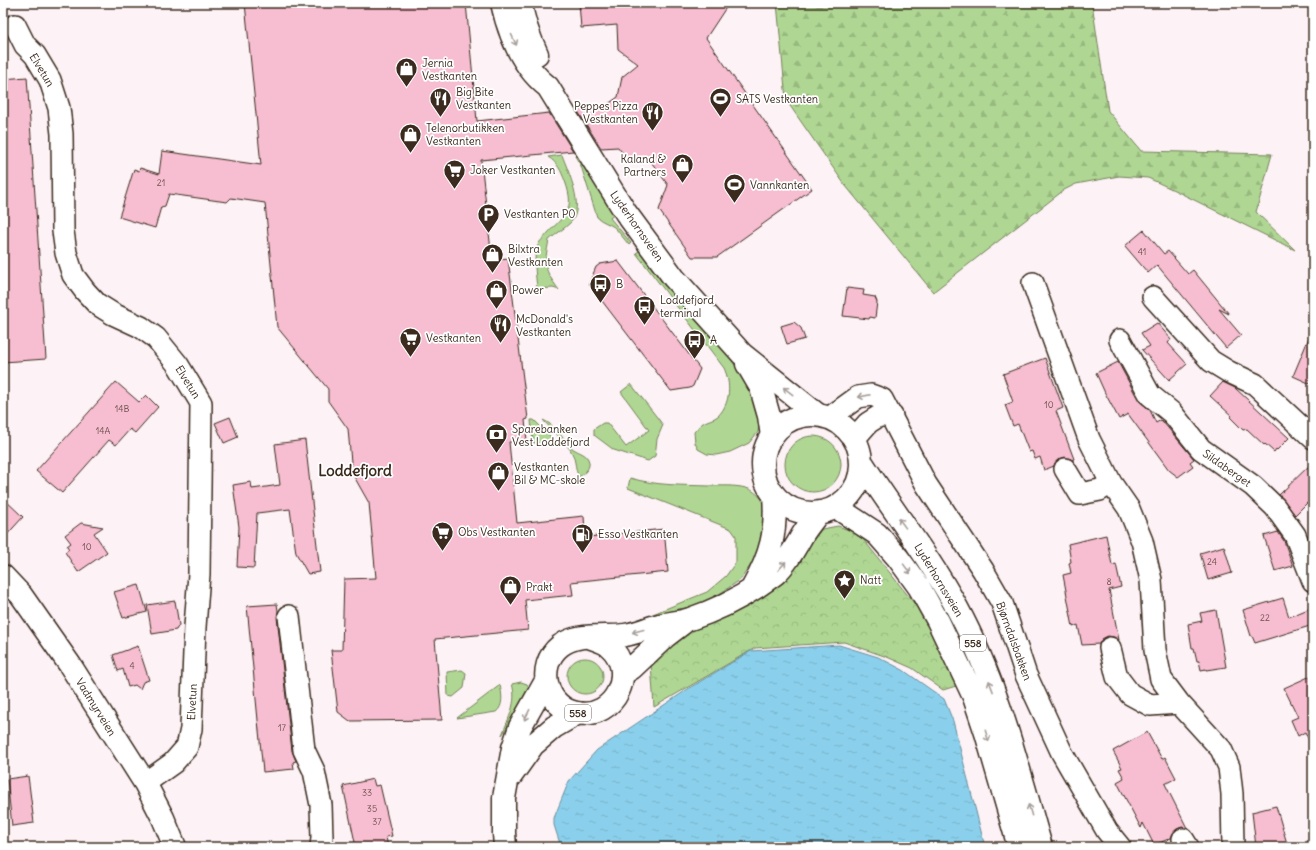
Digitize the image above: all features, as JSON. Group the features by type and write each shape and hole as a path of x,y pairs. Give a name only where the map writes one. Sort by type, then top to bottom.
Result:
{"main road":[{"name":"Lyderhornsveien","path":"502,3 508,28 523,59 537,79 548,87 626,213 674,278 742,354 824,416"},
{"name":"Lyderhornsveien","path":"521,3 528,37 546,73 548,87"},
{"name":"Lyderhornsveien","path":"742,354 761,388 769,416 772,436"},
{"name":"558","path":"805,415 824,416 839,422 847,429 854,439 859,449 861,461 861,472 858,482 845,500 828,509 806,512 793,509 774,495 769,487 763,466 767,445 772,436 781,426 792,419 805,415"},
{"name":"Lyderhornsveien","path":"861,461 898,518 935,570 963,621 992,687 1041,847"},
{"name":"558","path":"751,590 763,569 773,536 776,512 774,495"},
{"name":"Lyderhornsveien","path":"828,509 877,534 898,558 919,587 938,621 974,697 1019,847"},
{"name":"558","path":"589,638 625,635 689,619 714,610 751,590 775,574 828,509"},
{"name":"Vadmyrveien","path":"3,576 21,596 70,665 145,782 163,818 175,847"},
{"name":"558","path":"622,674 632,668 666,636 689,619"},
{"name":"558","path":"579,637 600,641 612,650 620,664 622,674 620,688 613,701 597,712 587,714 568,711 558,704 550,693 546,681 547,666 553,652 569,640 579,637"},
{"name":"558","path":"506,847 504,833 504,798 514,748 520,727 546,681"},
{"name":"558","path":"508,780 533,746 554,727 578,713"}],"street":[{"name":"Elvetun","path":"15,25 25,45 35,55 50,80 60,108 62,134 63,231 66,253 73,274 85,291 98,304 113,314 141,327 156,338 178,365 201,403 199,574 195,627 191,729 187,747 173,762 145,782"},
{"path":"1033,283 1089,439 1111,483 1129,509 1142,541 1151,580 1155,650 1161,679 1179,704 1221,749 1229,767 1232,794 1233,847"},
{"path":"1153,297 1211,361 1229,372 1255,384 1313,438"},
{"name":"Sildaberget","path":"1120,340 1150,395 1172,413 1201,450 1253,486 1275,507 1295,535 1313,581"},
{"name":"Bjørndalsbakken","path":"824,416 858,397 871,395 882,399 926,484 983,570 1002,603 1026,675 1062,752 1107,831 1120,847"},
{"path":"854,439 868,423 879,416 892,416"},
{"path":"1065,469 1080,494 1100,490 1111,483"},
{"path":"290,616 304,750 314,771 321,805 321,847"},
{"path":"1110,648 1117,677 1130,694 1150,705 1179,704"}],"green space":[{"path":"777,3 1092,3 1108,111 1141,151 1272,154 1256,212 1295,250 1148,178 1119,176 1076,184 1064,190 933,292 845,185 786,100"},
{"path":"579,154 616,213 610,218 631,243 629,245 614,227 597,217 581,166 575,156"},
{"path":"562,155 576,198 575,215 571,222 549,240 546,256 547,271 559,290 553,288 537,289 535,266 537,248 540,242 564,216 569,206 568,191 562,174 557,165 548,157"},
{"path":"642,249 724,349 750,387 760,416 758,432 749,443 730,452 716,455 707,454 698,449 695,443 694,432 703,423 715,418 722,411 727,399 729,386 728,380 724,368 636,253"},
{"path":"631,384 663,425 657,439 655,456 648,461 614,450 594,435 594,429 603,423 607,423 626,447 649,430 621,392"},
{"path":"531,420 534,420 555,441 533,443"},
{"path":"543,420 556,429 572,448 585,455 589,462 586,472 579,477 570,450"},
{"path":"813,436 828,441 836,449 841,464 836,479 828,487 813,492 798,487 790,479 785,464 790,449 798,441"},
{"path":"630,478 660,484 732,486 752,490 765,503 763,548 740,580 718,595 693,607 644,620 643,618 707,592 726,576 736,562 736,536 731,529 628,488"},
{"path":"838,526 859,534 921,612 943,655 956,686 943,690 912,668 887,657 844,642 755,648 654,707 651,664 673,642 751,593 809,545 822,529"},
{"path":"585,658 598,663 603,676 598,689 585,694 572,689 567,676 572,663"},
{"path":"462,670 466,673 464,688 453,697 448,696 447,672"},
{"path":"521,682 527,684 530,689 529,694 502,735 513,704 514,691 512,684"},
{"path":"500,685 502,696 501,703 496,712 457,718"}],"water":[{"path":"839,645 878,657 903,670 944,699 953,721 985,847 561,847 554,825 554,818 569,781 597,750 691,687 751,651"}],"building":[{"name":"Vestkanten","path":"245,3 466,3 477,121 549,113 573,151 481,160 492,260 508,258 528,419 525,420 527,441 509,442 517,523 584,516 585,533 588,533 588,537 664,529 668,572 571,582 573,595 525,600 528,630 435,639 442,720 350,721 338,712 331,650 342,650 344,579 376,578 369,503 352,473 348,429 328,401 328,389 277,327 265,203 231,198 227,202 169,194 165,206 161,207 155,228 119,217 134,169 139,171 140,168 159,174 162,151 261,165"},
{"path":"579,3 729,3 706,38 812,189 717,257 692,257 659,210 668,185 649,159 630,163 618,147 601,148 577,110 604,107 618,97 622,77 638,64 618,49 617,25 581,28"},
{"path":"27,77 46,359 3,362 3,79"},
{"path":"1144,230 1164,254 1168,251 1188,274 1193,270 1229,314 1219,309 1241,335 1226,348 1157,265 1148,273 1125,246"},
{"name":"Loddefjord terminal","path":"618,261 700,369 693,386 690,388 671,391 589,284 596,267 600,264"},
{"path":"847,288 864,290 863,295 875,297 877,302 875,318 870,317 869,319 843,316"},
{"path":"794,322 801,328 805,339 787,344 781,326"},
{"path":"1157,323 1171,339 1168,343 1187,364 1169,380 1142,350 1150,346 1141,333"},
{"path":"1313,328 1313,385 1293,376"},
{"path":"1045,358 1063,408 1056,411 1074,459 1072,460 1065,457 1059,459 1054,466 1044,470 1040,457 1035,459 1032,451 1029,452 1018,424 1013,426 1005,405 1013,402 1003,374"},
{"path":"1118,362 1139,401 1150,410 1156,423 1161,420 1194,459 1190,462 1193,466 1178,477 1169,470 1128,414 1119,419 1105,393 1096,373"},
{"path":"116,382 139,402 146,395 158,407 135,433 130,429 116,445 109,440 62,493 36,471"},
{"path":"1223,382 1235,388 1289,438 1277,450 1276,449 1274,452 1247,429 1243,430 1230,417 1232,416 1210,396"},
{"path":"230,417 238,437 224,443 215,423"},
{"path":"305,440 320,572 308,574 296,553 290,509 257,513 254,568 237,567 239,527 233,485 251,482 252,489 280,485 275,444"},
{"path":"1313,462 1313,497 1295,515 1279,495"},
{"path":"3,498 23,517 3,539"},
{"path":"81,523 103,527 94,533 107,552 78,572 65,552 69,549 67,546 71,543 65,535"},
{"path":"1278,532 1284,541 1293,566 1275,571 1264,536"},
{"path":"1106,535 1112,565 1116,564 1121,587 1109,590 1119,640 1108,636 1102,639 1099,644 1082,645 1078,625 1073,627 1063,575 1071,573 1068,544"},
{"path":"1224,546 1232,573 1208,580 1200,553"},
{"path":"139,585 147,612 123,618 114,592"},
{"path":"1283,598 1289,617 1313,607 1313,625 1255,643 1251,636 1243,610"},
{"path":"175,601 179,625 176,630 152,634 147,605"},
{"path":"277,604 277,617 292,751 296,761 293,762 294,769 263,772 247,606"},
{"path":"1216,610 1226,667 1201,670 1194,648 1192,648 1188,624 1202,621 1200,613"},
{"path":"138,646 149,680 143,682 140,689 135,685 128,687 123,669 118,671 113,655"},
{"path":"1313,675 1313,748 1305,732 1298,736 1291,720 1298,717 1284,688"},
{"path":"1147,732 1162,759 1165,757 1176,778 1165,784 1187,828 1182,827 1177,829 1171,838 1154,845 1143,823 1141,828 1117,782 1124,778 1119,769 1122,768 1113,751"},
{"path":"28,776 34,823 12,826 7,779"},
{"path":"373,779 375,786 380,785 392,836 386,837 388,847 356,847 343,786"},
{"path":"1276,806 1288,847 1256,847 1252,812"}],"place":[{"name":"Jernia Vestkanten","path":"407,88"},
{"name":"Big Bite Vestkanten","path":"440,118"},
{"name":"SATS Vestkanten","path":"721,118"},
{"name":"Peppes Pizza Vestkanten","path":"653,132"},
{"name":"Telenorbutikken Vestkanten","path":"410,154"},
{"name":"Kaland & Partners","path":"682,184"},
{"name":"Joker Vestkanten","path":"455,190"},
{"name":"Vannkanten","path":"734,204"},
{"name":"Vestkanten P0","path":"489,234"},
{"name":"Bilxtra Vestkanten","path":"493,274"},
{"name":"B","path":"600,304"},
{"name":"Power","path":"497,310"},
{"name":"Loddefjord terminal","path":"645,326"},
{"name":"McDonald's Vestkanten","path":"500,344"},
{"name":"Vestkanten","path":"411,358"},
{"name":"A","path":"694,360"},
{"name":"Sparebanken Vest Loddefjord","path":"496,454"},
{"name":"Vestkanten Bil & MC-skole","path":"499,492"},
{"name":"Obs Vestkanten","path":"443,552"},
{"name":"Esso Vestkanten","path":"582,554"},
{"name":"Natt","path":"845,600"},
{"name":"Prakt","path":"510,606"}],"district":[{"name":"Loddefjord","path":"355,470"}]}
